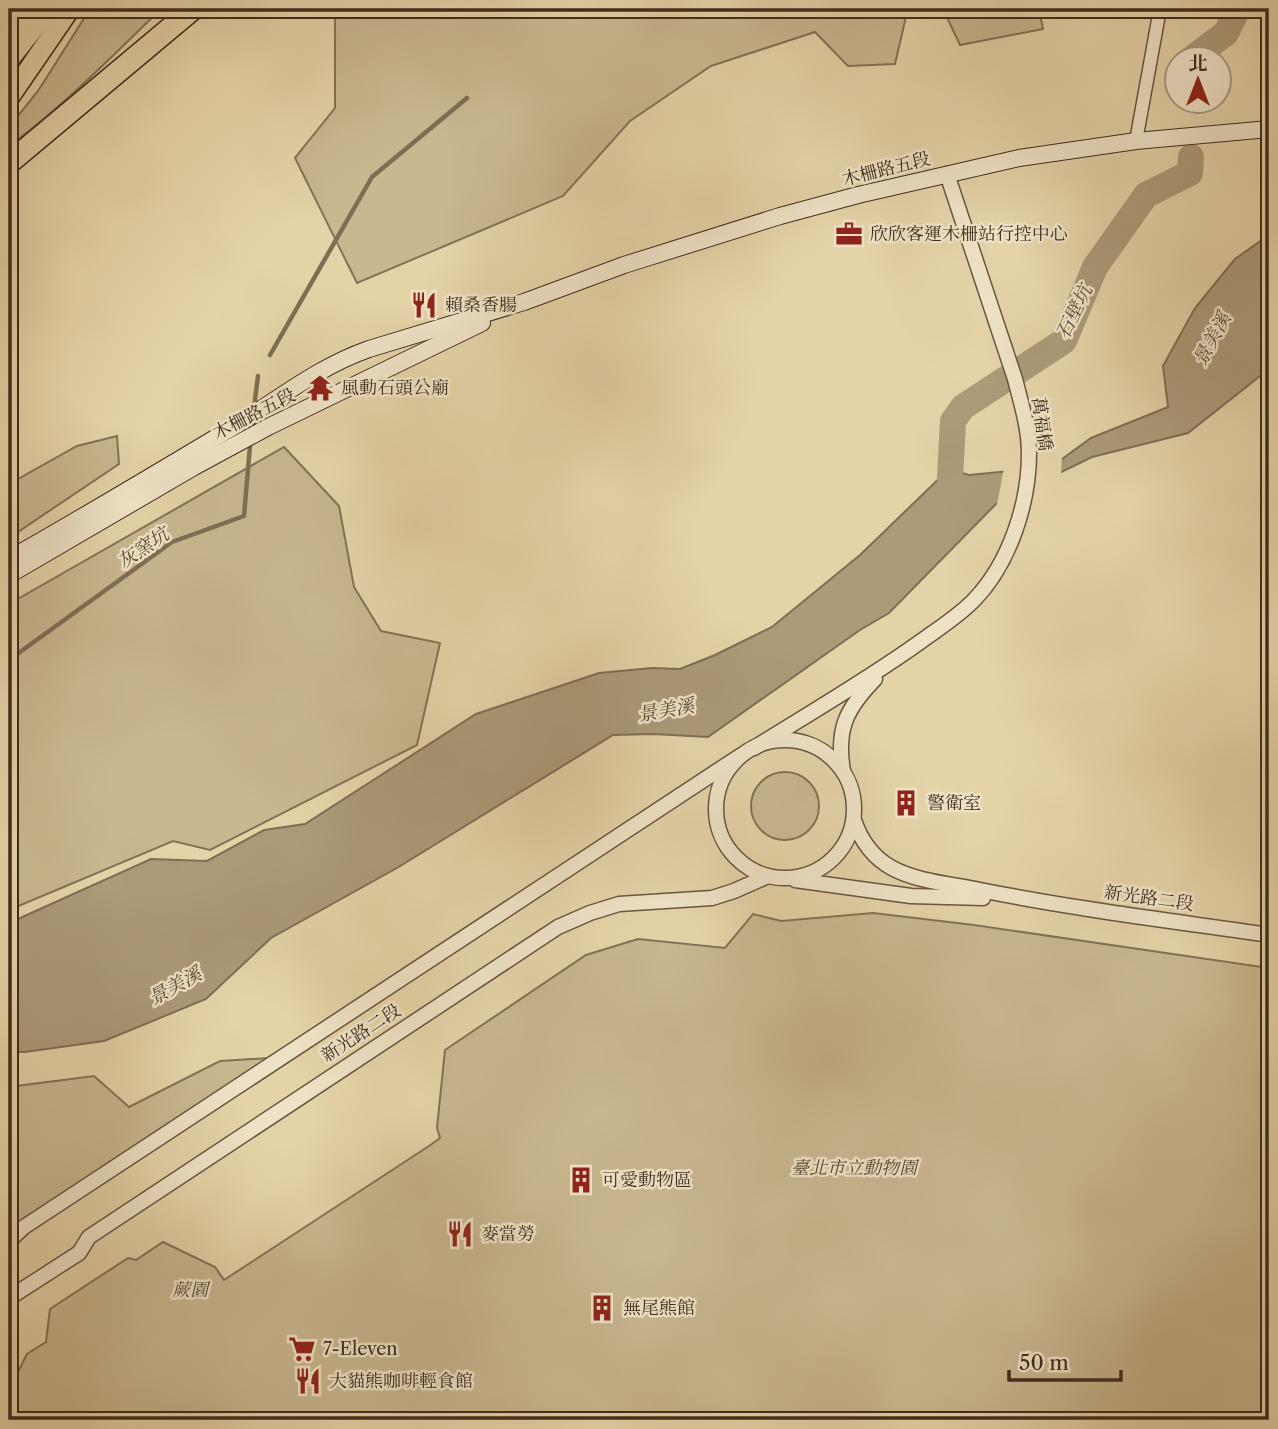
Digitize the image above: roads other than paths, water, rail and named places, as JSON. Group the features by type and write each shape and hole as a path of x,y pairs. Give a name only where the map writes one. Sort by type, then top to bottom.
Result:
{"highway":[{"path":"9,32 35,9"},
{"path":"9,60 49,9"},
{"path":"9,98 70,9"},
{"path":"9,163 187,15 202,9"}],"main road":[{"name":"木柵路五段","path":"9,559 234,426 305,378 369,349 524,302 624,265 780,216 947,174 1008,160 1136,141 1269,129"},
{"name":"木柵路五段","path":"9,575 268,427 524,302"},
{"path":"369,349 372,356 369,378"}],"street":[{"path":"1136,141 1160,9"},
{"name":"萬福橋","path":"890,664 975,600 990,581 1011,539 1024,497 1029,452 1023,409 947,174"},
{"path":"754,748 770,742 787,741 819,749 843,772 850,787 854,803 849,836 830,862 808,874 776,877 741,863 722,839 718,825 716,810 722,780 740,756 890,664"},
{"path":"843,772 841,738 844,722 860,694 890,664"},
{"name":"新光路二段","path":"9,1241 24,1227 740,756"},
{"name":"新光路二段","path":"853,820 865,845 873,854 893,868 915,877 1023,899 1269,935"},
{"name":"新光路二段","path":"9,1298 79,1253 89,1237 198,1163 558,927 590,913 619,904 712,898 776,877 911,896 1023,899"}],"water":[{"name":"景美溪","path":"1269,235 1269,356 1260,376 1188,433 1092,457 996,504 889,613 860,630 708,737 613,735 397,868 271,938 206,999 104,1041 9,1052 9,923 151,859 207,861 264,830 305,824 476,714 599,673 652,668 680,669 772,627 860,555 949,469 969,475 1051,467 1091,438 1168,407 1163,366 1195,308 1235,259"}],"waterway":[{"name":"石壁坑","path":"1209,46 1226,33 1238,9"},
{"name":"灰窯坑","path":"270,355 372,177 467,98"},
{"name":"石壁坑","path":"949,498 953,421 963,407 1064,341 1095,267 1146,195 1190,173 1191,157"},
{"name":"灰窯坑","path":"254,407 258,376"},
{"name":"灰窯坑","path":"9,660 172,542 244,516 250,446"}],"railway":[{"path":"9,1274 16,1269"}],"place":[{"name":"欣欣客運木柵站行控中心","path":"849,234"},
{"name":"賴桑香腸","path":"424,305"},
{"name":"風動石頭公廟","path":"320,388"},
{"name":"警衛室","path":"906,803"},
{"name":"可愛動物區","path":"581,1180"},
{"name":"麥當勞","path":"460,1234"},
{"name":"無尾熊館","path":"602,1308"},
{"name":"7-Eleven","path":"302,1349"},
{"name":"大貓熊咖啡輕食館","path":"308,1381"}],"park label":[{"name":"臺北市立動物園","path":"854,1168"},
{"name":"蕨園","path":"190,1290"}]}
